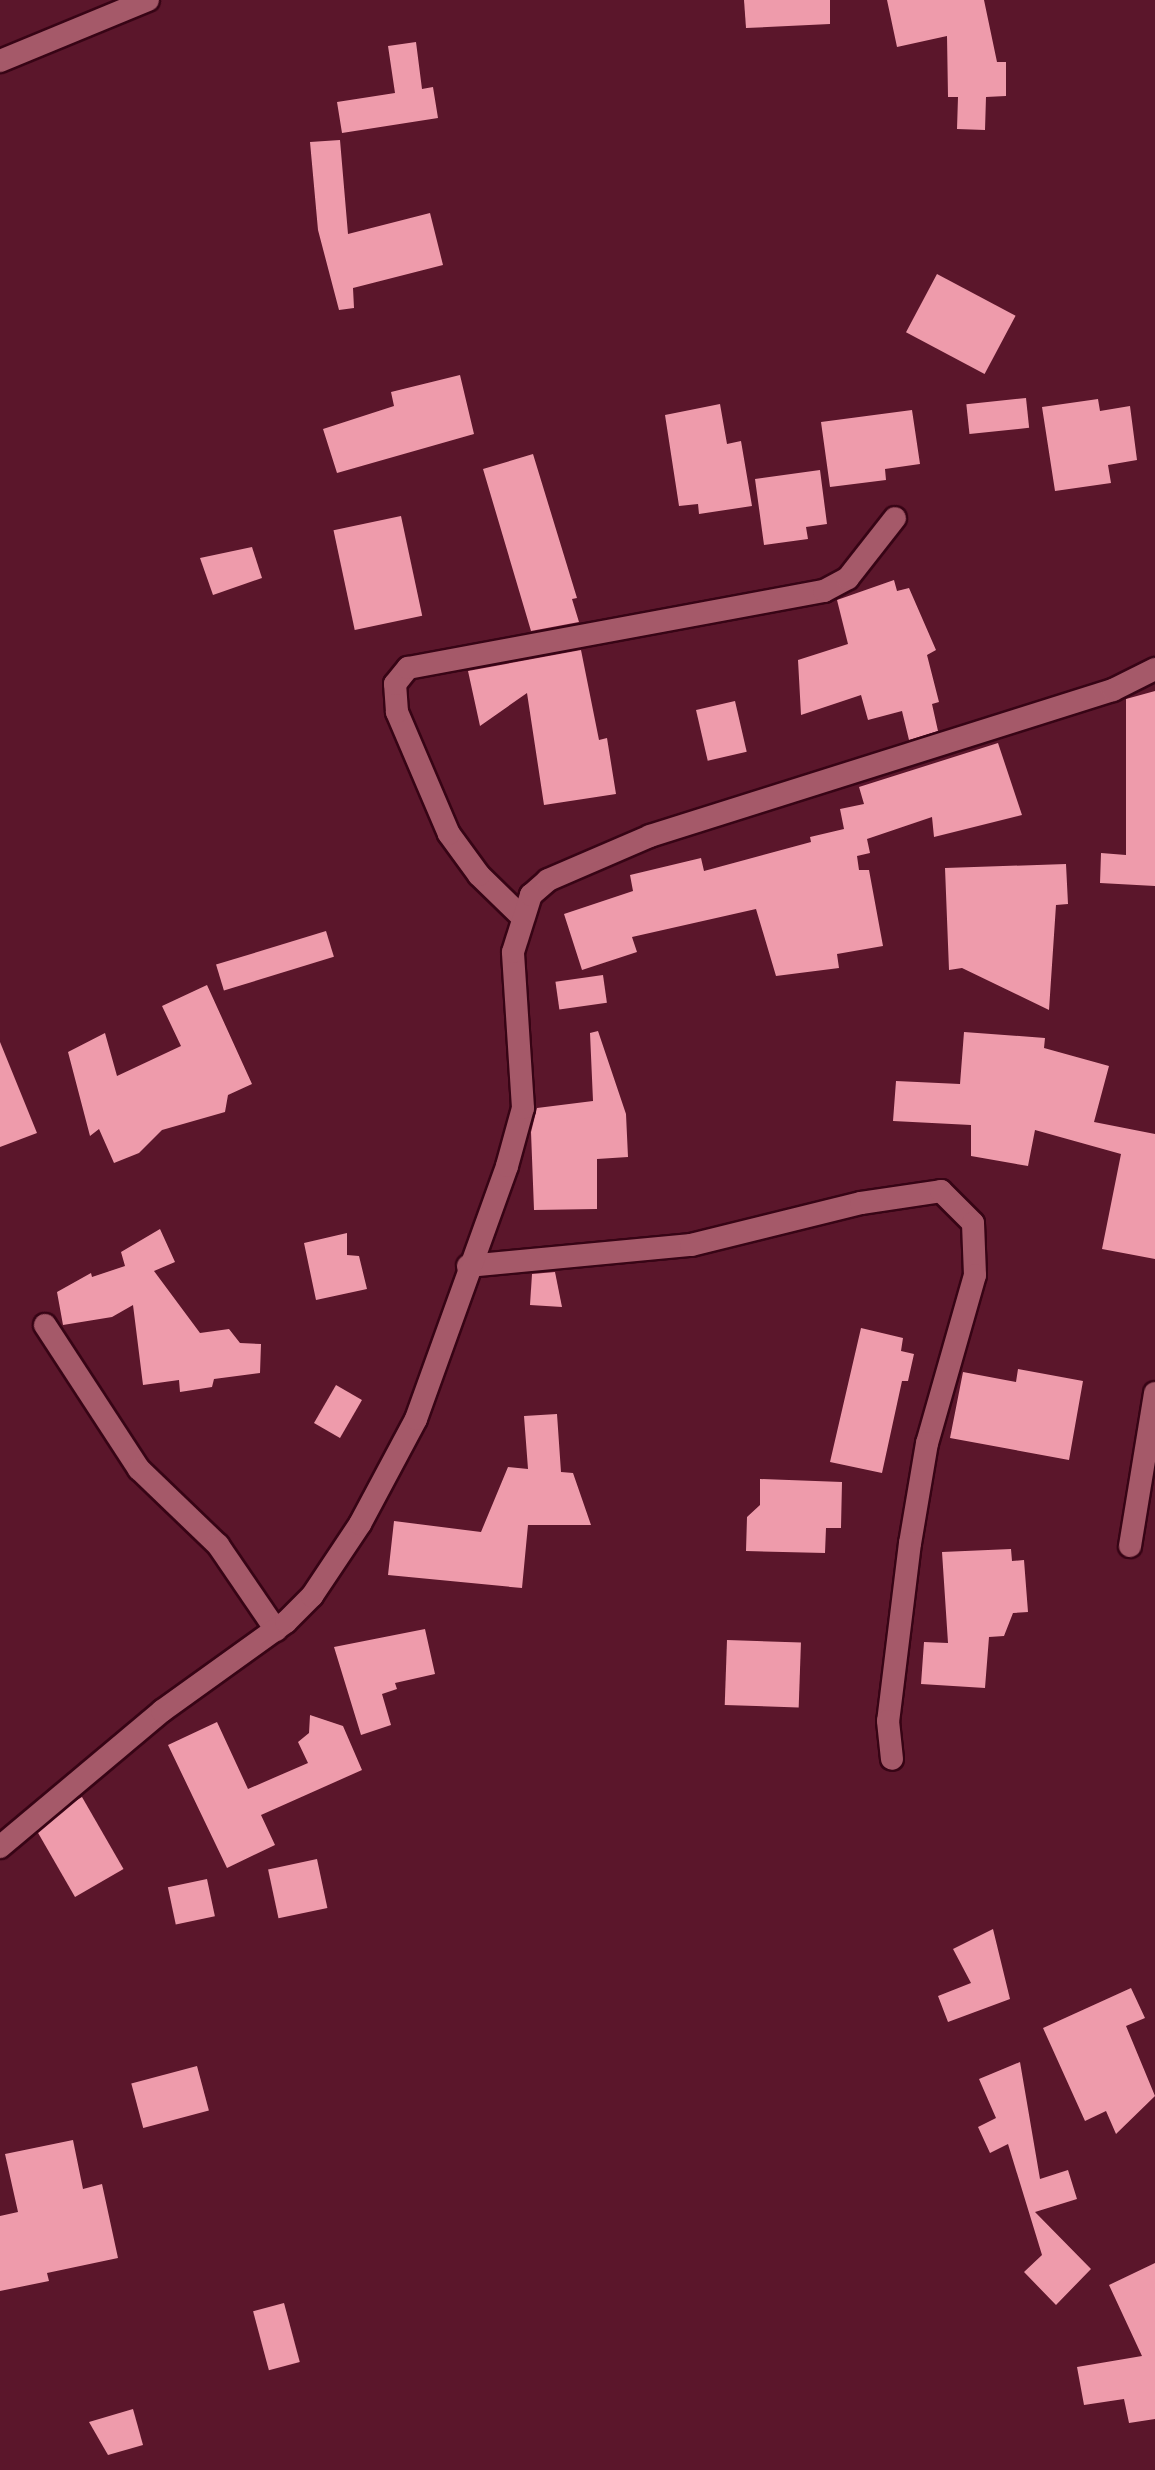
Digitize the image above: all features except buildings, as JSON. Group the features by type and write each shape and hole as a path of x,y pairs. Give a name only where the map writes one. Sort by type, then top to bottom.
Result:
{"street":[{"path":"0,61 148,0"},
{"path":"521,916 449,834 397,712 395,684 408,668 824,591 857,569 895,518"},
{"path":"0,1847 162,1711 276,1630 312,1596 360,1524 416,1419 468,1266 507,1166 523,1108 513,952 521,916 531,895 548,880 650,836 1113,690 1155,669"},
{"path":"468,1266 691,1245 861,1203 941,1191 973,1223 975,1275 930,1429 910,1543 888,1721 892,1759"},
{"path":"45,1325 139,1469 218,1545 276,1630"},
{"path":"1130,1546 1155,1393"}]}
